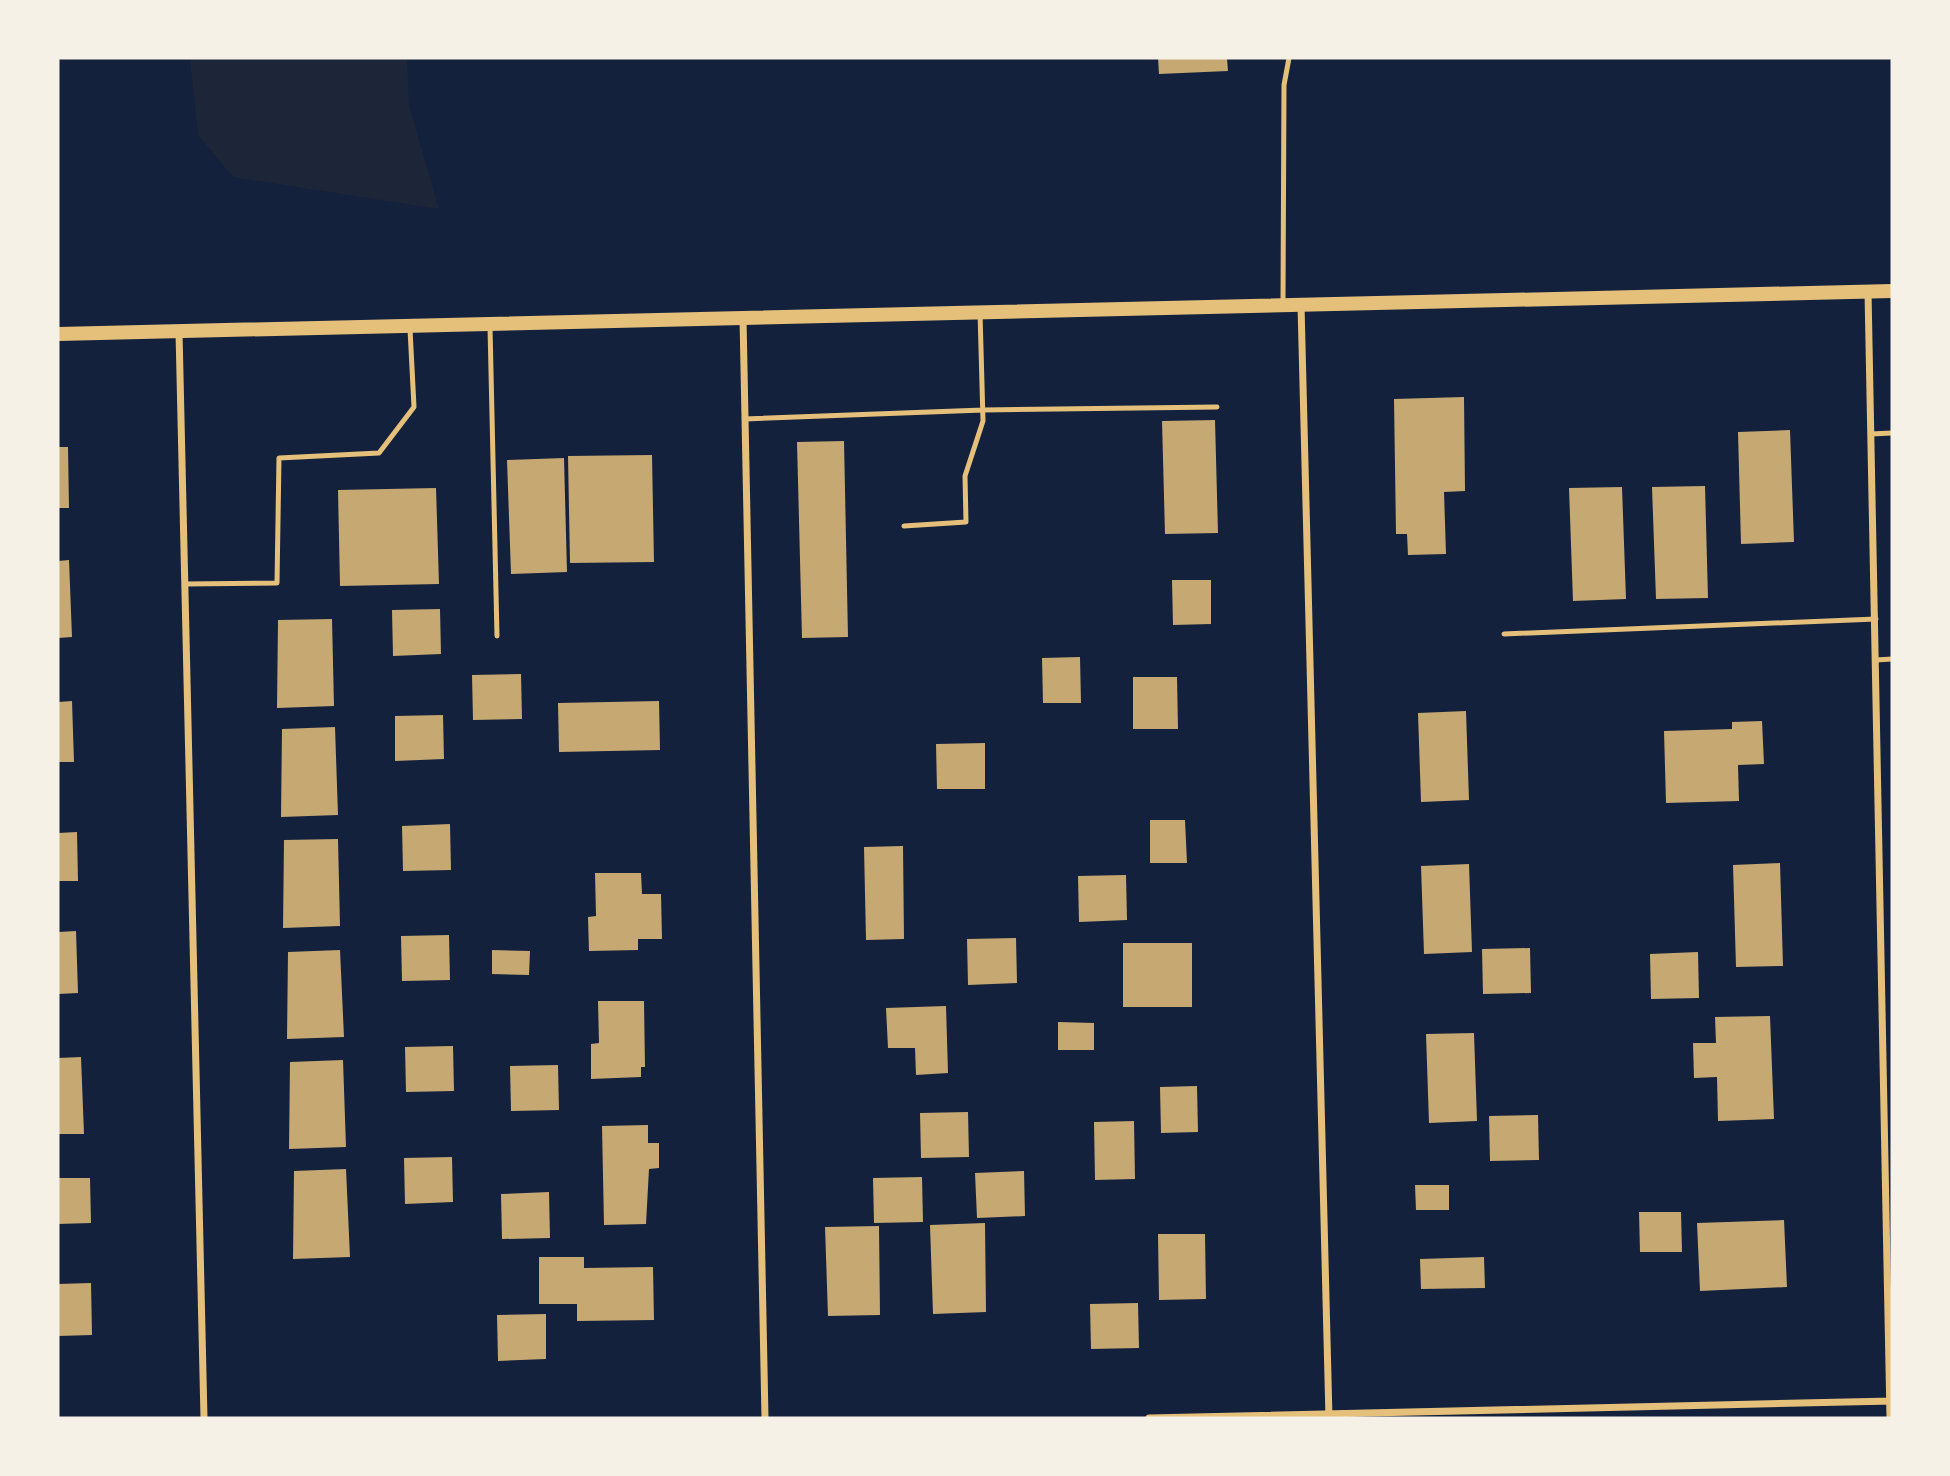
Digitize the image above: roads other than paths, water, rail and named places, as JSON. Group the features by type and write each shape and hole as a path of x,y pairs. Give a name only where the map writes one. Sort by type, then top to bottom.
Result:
{"main road":[{"path":"58,334 1892,291"}],"street":[{"path":"1868,292 1890,1418"},
{"path":"1301,305 1329,1415"},
{"path":"743,318 765,1418"},
{"path":"179,331 204,1418"},
{"path":"1149,1418 1891,1401"}],"lane":[{"path":"1283,306 1284,85 1289,58"},
{"path":"904,526 966,522 965,476 983,421 980,312"},
{"path":"490,324 497,636"},
{"path":"185,584 277,583 279,458 379,453 414,407 410,325"},
{"path":"745,419 983,410 1217,407"},
{"path":"1871,434 1892,433"},
{"path":"1504,634 1876,619"},
{"path":"1876,660 1892,659"}]}
